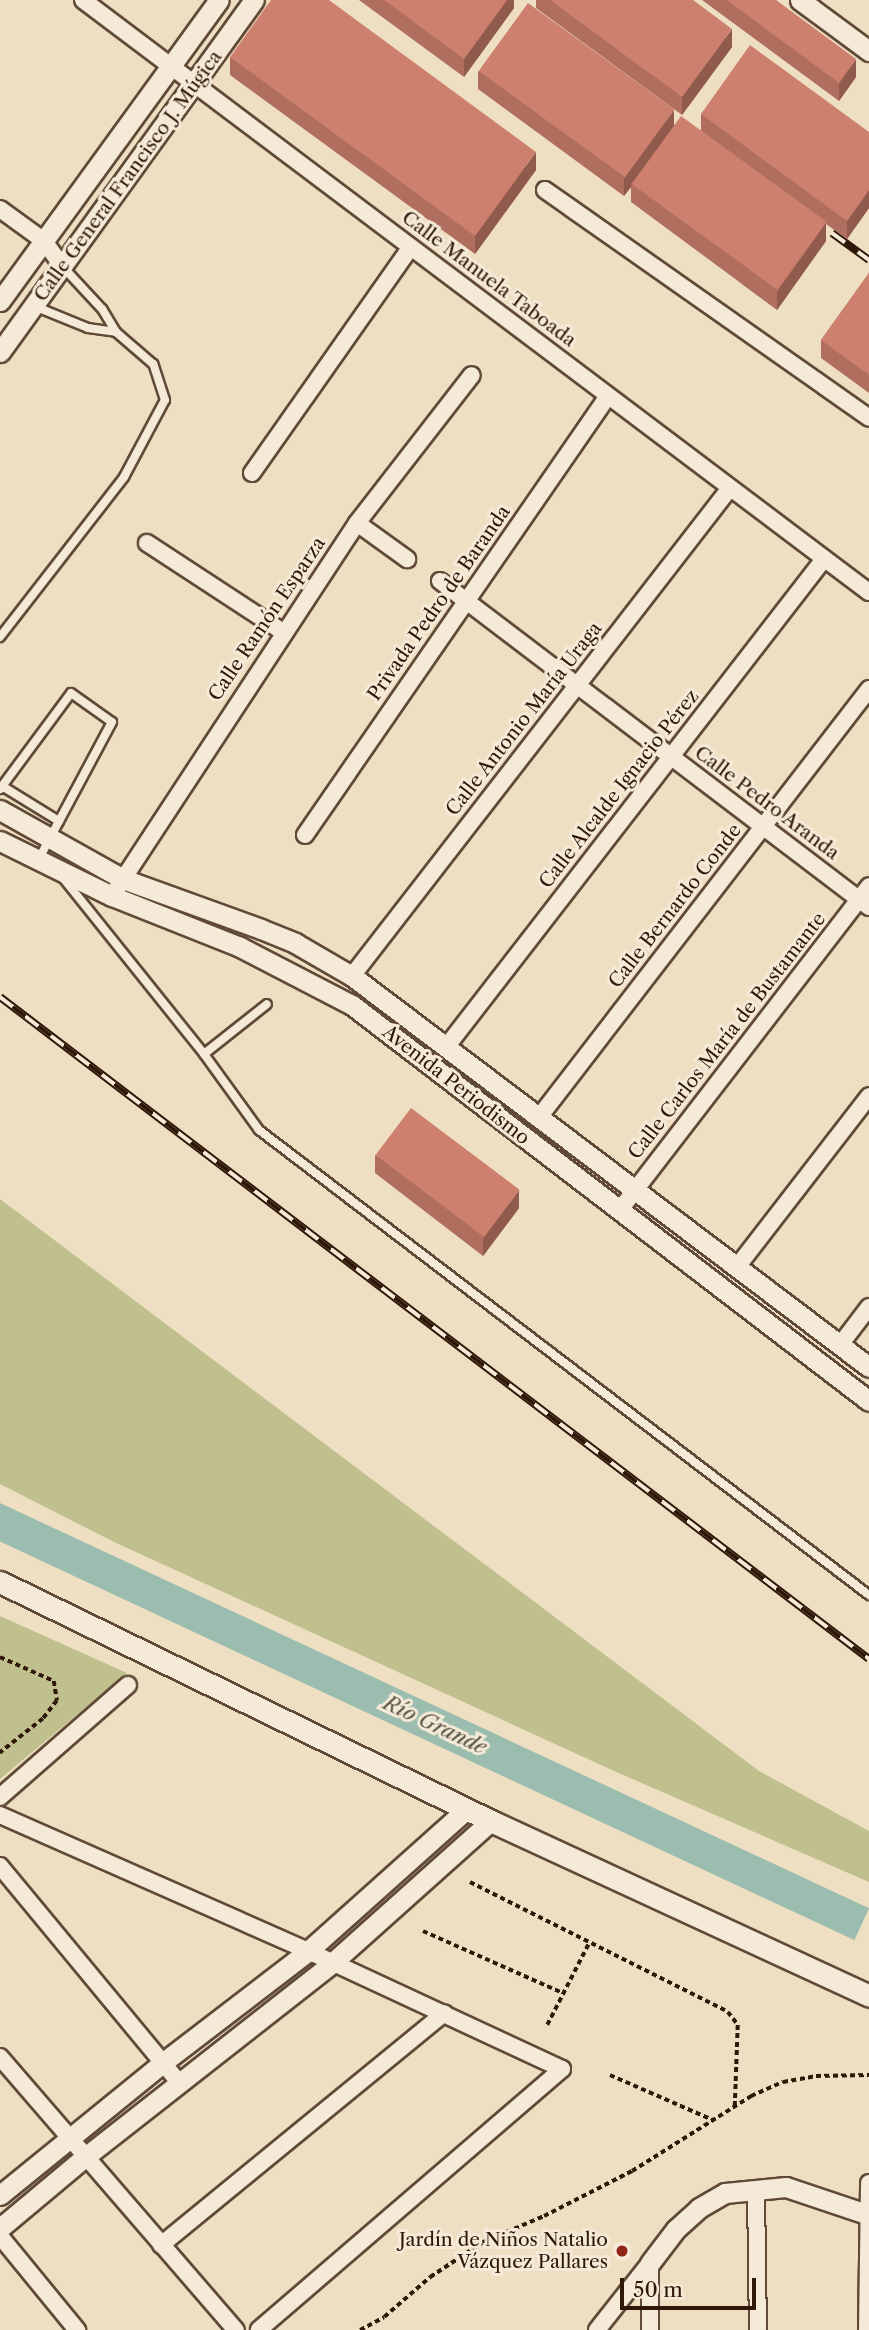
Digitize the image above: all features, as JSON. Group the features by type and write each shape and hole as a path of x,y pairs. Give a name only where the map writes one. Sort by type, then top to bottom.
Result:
{"main road":[{"path":"0,1583 467,1810 869,1996"}],"street":[{"name":"Calle Manuela Taboada","path":"83,0 869,592"},
{"name":"Calle General Francisco J. Múgica","path":"0,301 219,0"},
{"name":"Calle General Francisco J. Múgica","path":"0,352 254,0"},
{"path":"800,0 869,51"},
{"path":"545,190 869,418"},
{"path":"0,209 44,241 62,266"},
{"path":"252,472 411,247"},
{"name":"Calle Ramón Esparza","path":"112,896 357,523 471,375"},
{"name":"Privada Pedro de Baranda","path":"305,835 608,396"},
{"name":"Calle Antonio María Uraga","path":"352,976 730,488"},
{"path":"357,523 407,559"},
{"path":"147,543 283,632"},
{"name":"Calle Alcalde Ignacio Pérez","path":"447,1046 824,559"},
{"name":"Calle Pedro Aranda","path":"440,581 763,826 866,898"},
{"name":"Calle Bernardo Conde","path":"540,1116 869,689"},
{"name":"Avenida Periodismo","path":"0,810 122,878 295,943 352,976 869,1367"},
{"name":"Avenida Periodismo","path":"0,841 37,862 112,896 240,947 352,1005 869,1401"},
{"name":"Calle Carlos María de Bustamante","path":"619,1212 866,898"},
{"path":"737,1268 869,1096"},
{"path":"840,1345 869,1307"},
{"path":"0,1797 128,1685"},
{"path":"0,2195 161,2064 308,1951 467,1810"},
{"path":"0,1815 308,1951 562,2069 259,2330"},
{"path":"0,2228 178,2082 332,1963 491,1821"},
{"path":"450,1826 472,1839"},
{"path":"0,1866 178,2082"},
{"path":"161,2245 444,2013"},
{"path":"0,2057 236,2330"},
{"path":"867,2330 869,2183"},
{"path":"597,2330 676,2229 699,2208 725,2193 786,2187 868,2215"},
{"path":"757,2190 758,2330"},
{"path":"0,2236 77,2330"},
{"path":"650,2263 650,2330"}],"lane":[{"path":"0,637 124,477 165,400 153,364 116,332 102,309 62,266"},
{"path":"34,306 88,328 116,332"},
{"path":"37,862 49,839 59,821 112,722 71,693 1,788 59,821"},
{"path":"58,871 204,1054 259,1130 869,1595"},
{"path":"204,1054 267,1004"}],"path":[{"path":"0,1657 54,1681 57,1701 43,1719 0,1753"},
{"path":"470,1882 728,2012 738,2025 735,2106"},
{"path":"423,1931 563,1993"},
{"path":"547,2025 589,1943"},
{"path":"610,2075 713,2120"},
{"path":"360,2330 384,2317 430,2277 483,2242 544,2217 632,2171 735,2106 783,2082 817,2076 869,2075"}],"green space":[{"path":"0,1199 759,1771 869,1831 869,1882 614,1771 114,1542 0,1484"},
{"path":"0,1616 127,1673 0,1779"}],"water":[{"name":"Río Grande","path":"0,1503 869,1908 854,1940 0,1542"}],"building":[{"path":"271,0 329,0 536,152 475,236 230,57"},
{"path":"384,0 507,0 464,59"},
{"path":"550,0 693,0 732,29 682,97"},
{"path":"727,0 776,0 856,59 839,83"},
{"path":"528,3 674,109 625,177 479,71"},
{"path":"750,45 869,132 869,190 847,221 701,114"},
{"path":"681,116 827,222 777,290 632,184"},
{"path":"869,273 869,375 821,340"},
{"path":"411,1108 520,1190 484,1237 375,1155"}],"railway":[{"path":"832,233 869,260"},
{"path":"0,997 869,1659"}],"place":[{"name":"Jardín de Niños Natalio Vázquez Pallares","path":"622,2251"}]}
